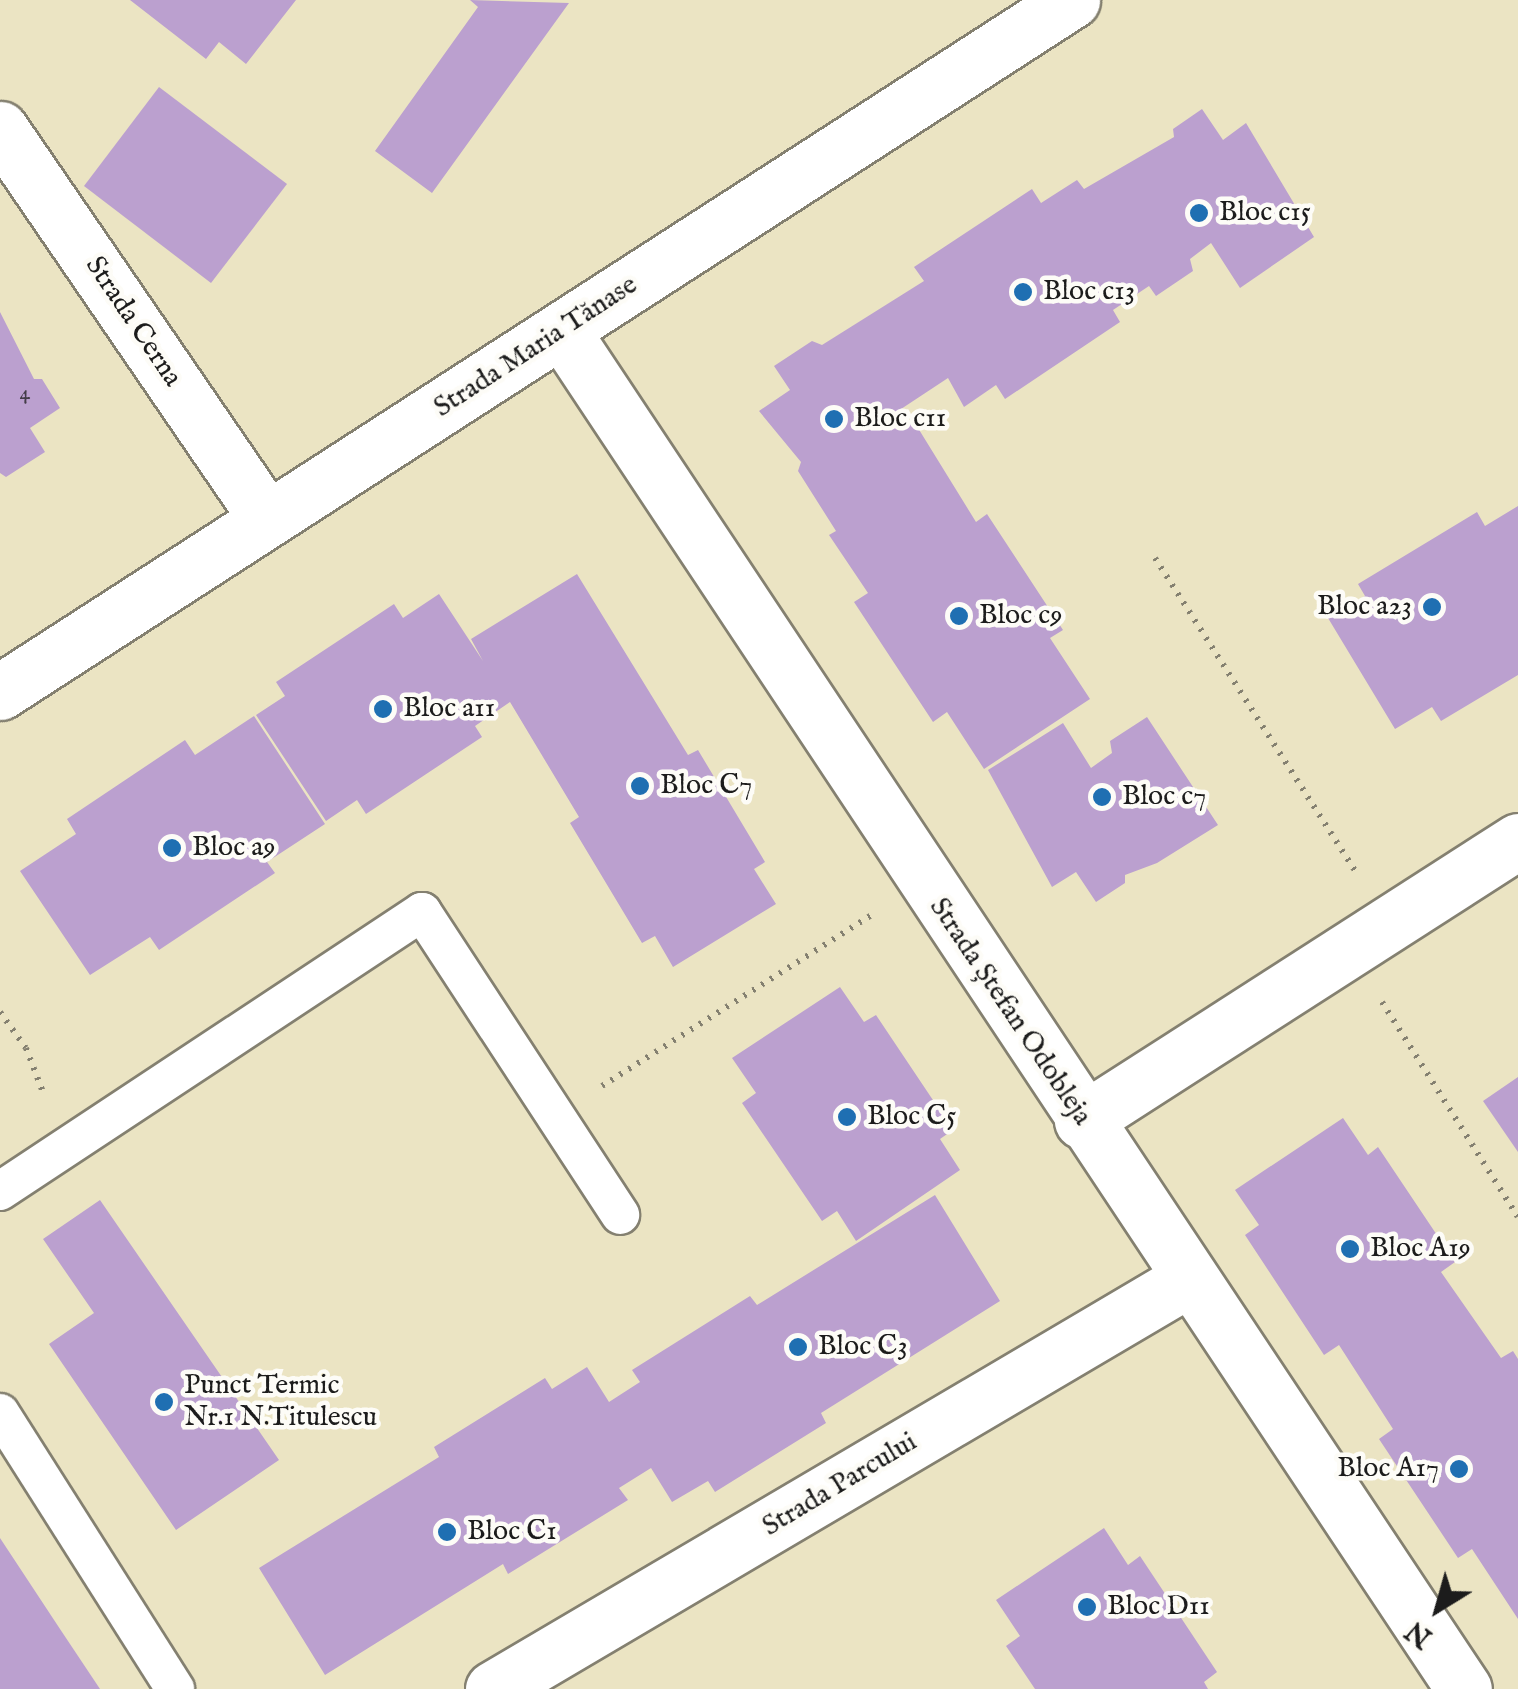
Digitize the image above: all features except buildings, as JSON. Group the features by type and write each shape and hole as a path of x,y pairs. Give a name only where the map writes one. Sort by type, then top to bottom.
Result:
{"street":[{"name":"Strada Maria Tănase","path":"0,692 1072,0"},
{"name":"Strada Cerna","path":"0,128 266,517"},
{"name":"Strada Ștefan Odobleja","path":"562,331 922,882 1464,1689"},
{"path":"1082,1120 1518,841"},
{"name":"Strada Parcului","path":"493,1689 1187,1280"}],"lane":[{"path":"0,1191 422,912 620,1215"},
{"path":"0,1413 175,1689"}],"path":[{"path":"1155,558 1369,937 1518,1217"},
{"path":"555,1116 922,882"},
{"path":"0,1012 26,1048 64,1148"}],"place":[{"name":"Bloc c15","path":"1199,213"},
{"name":"Bloc c13","path":"1023,292"},
{"name":"Bloc c11","path":"834,419"},
{"name":"Bloc a23","path":"1432,607"},
{"name":"Bloc c9","path":"959,616"},
{"name":"Bloc a11","path":"383,709"},
{"name":"Bloc C7","path":"640,786"},
{"name":"Bloc c7","path":"1102,797"},
{"name":"Bloc a9","path":"172,848"},
{"name":"Bloc C5","path":"847,1117"},
{"name":"Bloc A19","path":"1350,1249"},
{"name":"Bloc C3","path":"798,1347"},
{"name":"Punct Termic Nr.1 N.Titulescu","path":"164,1402"},
{"name":"Bloc A17","path":"1459,1469"},
{"name":"Bloc C1","path":"447,1532"},
{"name":"Bloc D11","path":"1087,1607"}]}
